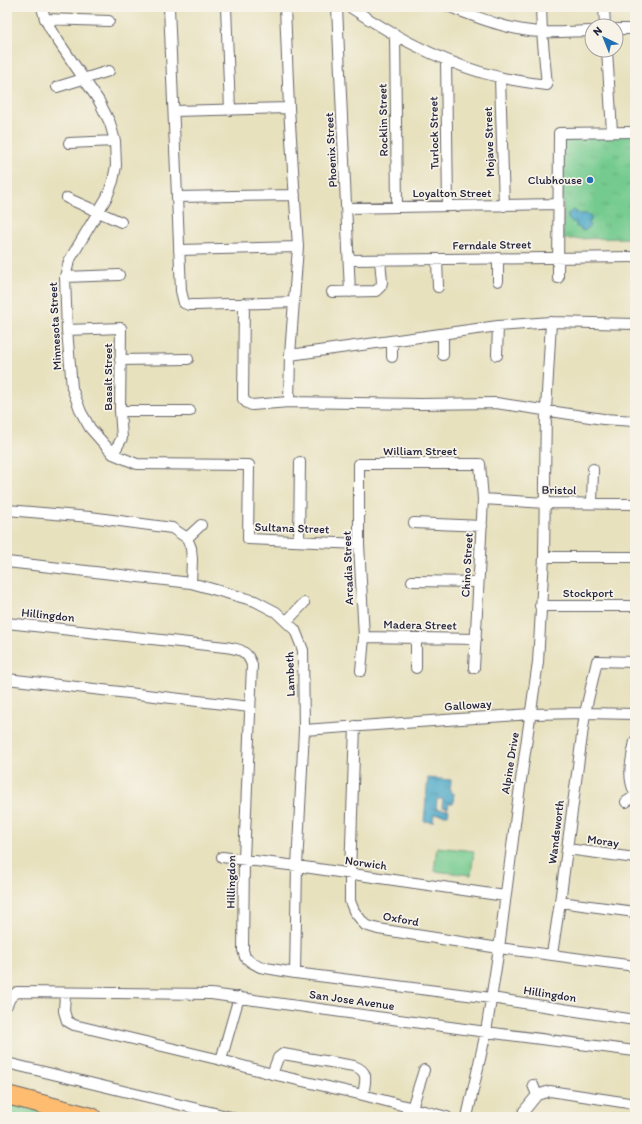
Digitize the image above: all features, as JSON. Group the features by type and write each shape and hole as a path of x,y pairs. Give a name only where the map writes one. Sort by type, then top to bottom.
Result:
{"highway":[{"path":"7,1095 92,1117"}],"street":[{"name":"Minnesota Street","path":"42,7 45,19 60,44 99,101 110,123 115,141 116,166 113,181 107,197 69,261 65,278 67,330 72,388 76,401 90,428 113,454 137,464 248,465 248,539"},
{"path":"169,7 182,297 184,303 189,305 197,305 294,302"},
{"path":"226,7 230,110"},
{"path":"285,7 289,108 298,247 290,355 289,402"},
{"name":"Phoenix Street","path":"337,7 350,292"},
{"path":"350,7 395,34 446,60 500,78 547,85 541,7"},
{"path":"450,7 515,28 542,32 584,30"},
{"path":"604,7 605,18"},
{"path":"45,19 109,21"},
{"path":"624,29 635,29"},
{"name":"Rocklin Street","path":"395,34 397,206"},
{"path":"607,58 612,132"},
{"name":"Turlock Street","path":"446,60 448,205"},
{"path":"57,87 109,71"},
{"name":"Mojave Street","path":"500,78 504,206"},
{"path":"174,111 289,108"},
{"path":"558,278 559,133 635,132"},
{"path":"69,143 115,141"},
{"path":"177,197 295,195"},
{"path":"67,198 97,213 121,222"},
{"name":"Loyalton Street","path":"347,208 558,204"},
{"path":"180,250 298,247"},
{"name":"Ferndale Street","path":"349,260 635,257"},
{"path":"498,258 498,281"},
{"path":"438,259 438,287"},
{"path":"332,292 376,291 382,282 380,260"},
{"path":"65,278 119,275"},
{"path":"244,303 243,399 252,405 289,402 420,404 496,403 603,419 635,421"},
{"path":"290,355 443,335 498,326 551,322 635,324"},
{"name":"Alpine Drive","path":"467,1117 486,1032 538,662 544,557 546,410 551,322"},
{"path":"497,355 498,326"},
{"name":"Basalt Street","path":"67,330 121,328 120,411 122,438 113,454"},
{"path":"443,335 443,355"},
{"path":"392,342 392,357"},
{"path":"120,360 188,359"},
{"path":"120,411 190,411"},
{"path":"299,541 300,462"},
{"name":"William Street","path":"359,464 480,464"},
{"name":"Arcadia Street","path":"359,464 360,544 364,637 361,671"},
{"name":"Chino Street","path":"474,668 483,499 480,464"},
{"path":"592,503 593,469"},
{"name":"Bristol","path":"483,499 545,503 635,504"},
{"path":"7,510 172,528 187,538 191,548 191,583"},
{"path":"414,523 482,526"},
{"path":"187,538 201,525"},
{"name":"Sultana Street","path":"248,539 360,544"},
{"path":"544,557 635,557"},
{"name":"Lambeth","path":"7,562 191,583 255,601 276,612 287,621 298,636 303,650 304,730 297,866 295,973"},
{"path":"412,581 478,582"},
{"path":"287,621 304,603"},
{"name":"Stockport","path":"540,606 635,606"},
{"name":"Hillingdon","path":"7,623 225,647 239,649 249,656 252,665 244,859 243,958 260,967 295,973 491,998 635,1020"},
{"name":"Madera Street","path":"364,637 476,639"},
{"path":"416,639 416,668"},
{"name":"Wandsworth","path":"552,954 585,713 597,661 635,662"},
{"path":"7,679 250,707"},
{"name":"Galloway","path":"304,730 531,714 635,714"},
{"name":"Oxford","path":"355,726 350,874 350,901 355,919 365,925 378,929 499,948 635,966"},
{"path":"635,741 630,778 635,793"},
{"path":"626,802 635,796"},
{"name":"Moray","path":"567,849 635,858"},
{"name":"Norwich","path":"222,857 297,866 505,896"},
{"path":"560,902 635,912"},
{"name":"San Jose Avenue","path":"7,1005 10,998 17,992 65,994 211,994 635,1051"},
{"path":"65,994 64,1011 67,1021 74,1025 222,1060 272,1074 363,1095 447,1117"},
{"path":"222,1060 239,997"},
{"path":"272,1074 278,1058 283,1054 354,1066 361,1069 365,1073 366,1078 363,1095"},
{"path":"7,1063 231,1117"},
{"path":"412,1108 424,1070"},
{"path":"533,1085 537,1095"},
{"path":"522,1117 524,1111 537,1095 550,1091 635,1104"}],"green space":[{"path":"635,133 635,238 563,239 563,134"},
{"path":"437,847 474,851 471,875 434,871"},
{"path":"7,1100 73,1117 7,1117"}],"water":[{"path":"574,210 579,214 588,214 591,217 591,221 588,223 590,226 584,231 579,227 576,227 576,222 572,222 568,219 568,214"},
{"path":"428,778 451,780 450,793 454,793 453,803 449,803 448,808 442,807 443,799 437,799 436,809 449,810 448,815 434,814 433,822 424,821"}],"place":[{"name":"Clubhouse","path":"590,180"}]}
